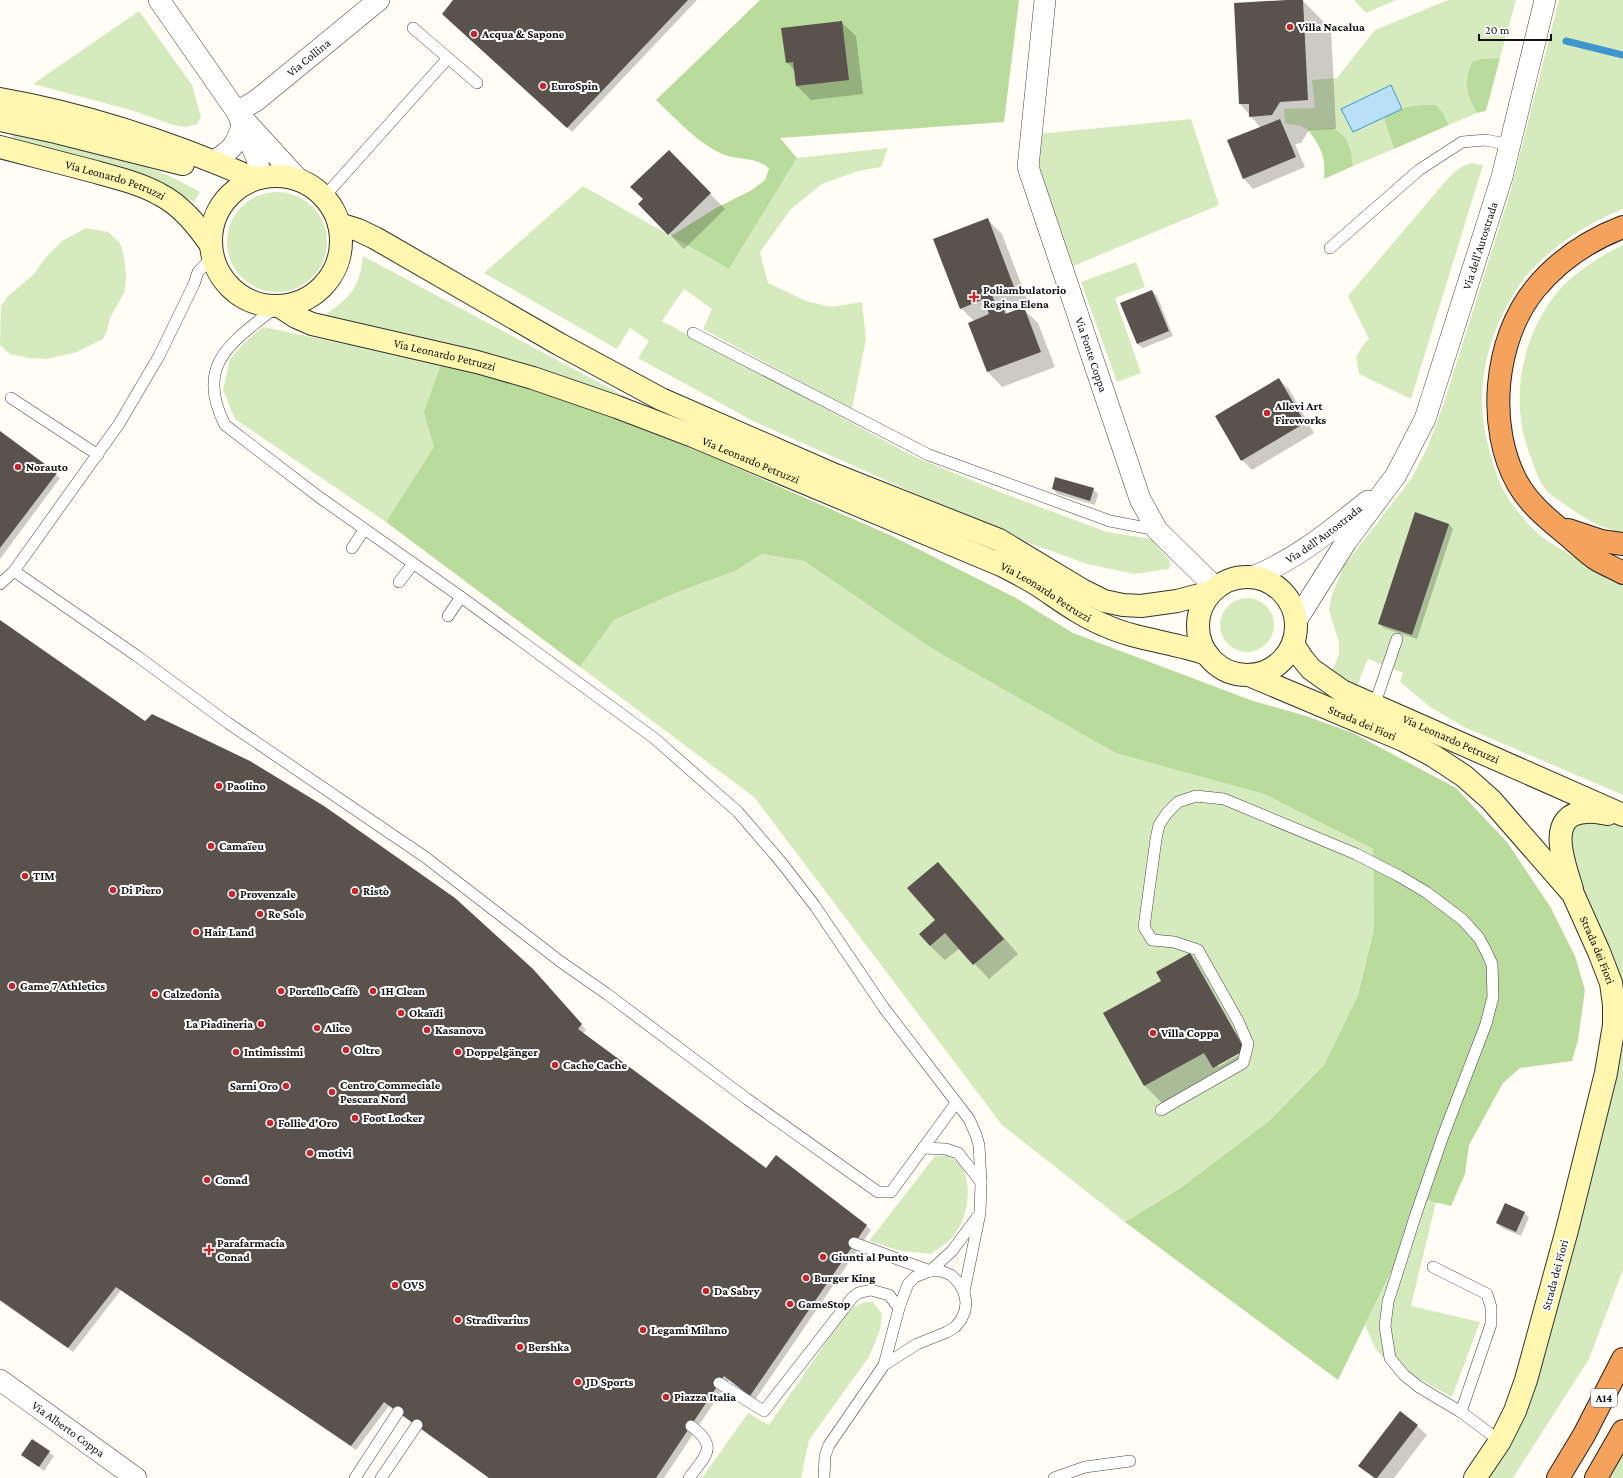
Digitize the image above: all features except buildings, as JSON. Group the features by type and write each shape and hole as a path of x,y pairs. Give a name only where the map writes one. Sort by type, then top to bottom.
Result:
{"highway":[{"path":"1623,227 1587,245 1566,259 1551,271 1534,291 1520,313 1512,331 1502,367 1498,411 1500,431 1511,469 1517,483 1528,498 1543,514 1596,559 1623,572"},
{"path":"1558,527 1601,541 1623,544"},
{"name":"A14","path":"1558,1478 1584,1435 1623,1359"},
{"path":"1596,1478 1623,1431"}],"main road":[{"path":"0,99 52,109 84,118 214,161 258,178"},
{"path":"0,120 56,132 189,166 214,161"},
{"name":"Via Leonardo Petruzzi","path":"0,147 105,175 135,184 160,194 187,215 200,229 212,251"},
{"path":"281,176 300,181 313,187 324,197 335,214 339,224 341,243 338,263 328,281 314,295 295,303 277,306 258,304 242,298 229,287 219,273 212,251 210,236 214,218 222,204 233,192 258,178 281,176"},
{"name":"Via Leonardo Petruzzi","path":"339,224 358,230 375,238 559,344 661,399 835,475 999,540 1082,590 1104,601 1123,605 1141,606 1177,601 1214,590"},
{"name":"Via Leonardo Petruzzi","path":"277,306 312,324 477,362 533,378 617,407 693,436 1001,565 1103,625 1125,634 1188,647 1207,654"},
{"path":"1239,577 1252,577 1265,580 1277,587 1286,596 1293,608 1296,621 1296,632 1293,644 1286,656 1276,666 1263,672 1249,675 1233,673 1218,666 1207,654 1200,638 1198,622 1202,606 1214,590 1227,581 1239,577"},
{"name":"Via Leonardo Petruzzi","path":"1293,644 1311,669 1342,691 1623,816"},
{"name":"Strada dei Fiori","path":"1249,675 1403,740 1432,755 1464,776 1491,800 1573,894 1611,983 1614,1005 1614,1025 1603,1088 1567,1230 1526,1380 1516,1411 1500,1441 1475,1478"},
{"path":"1573,894 1560,843 1561,833 1565,824 1571,817 1585,812 1623,816"}],"street":[{"path":"159,0 239,118 300,181"},
{"name":"Via Collina","path":"239,118 257,100 380,0"},
{"name":"Via Fonte Coppa","path":"1045,0 1028,167 1140,499 1157,530 1214,590"},
{"name":"Via dell'Autostrada","path":"1296,621 1346,542 1390,483 1409,451 1425,419 1502,177 1546,0"},
{"path":"214,161 233,147 239,137 239,118"},
{"path":"239,118 257,159 258,178"},
{"name":"Via dell'Autostrada","path":"1252,577 1274,568 1317,541 1390,483"},
{"name":"Via Alberto Coppa","path":"0,1380 136,1478"}],"lane":[{"path":"413,28 477,82"},
{"path":"324,197 448,58"},
{"path":"1330,248 1419,170 1462,142 1486,140 1510,145"},
{"path":"0,584 14,571 120,424 159,356 194,284 198,272 212,251"},
{"path":"277,306 235,340 224,351 217,364 213,393 219,415 225,426 364,530 461,597 654,738 738,812 781,862 815,906 884,1008 968,1119 976,1135 979,1145 981,1182 980,1213 964,1292"},
{"path":"693,333 929,455 1110,521 1157,530"},
{"path":"11,398 98,455"},
{"path":"352,548 364,530"},
{"path":"399,582 413,564"},
{"path":"14,571 137,656 228,723 425,857 561,962 607,994 747,1099 878,1192 891,1192 956,1104"},
{"path":"448,616 461,597"},
{"path":"1374,706 1398,639"},
{"path":"1161,1110 1243,1063 1248,1044 1238,1020 1198,950 1174,942 1152,940 1144,927 1159,826 1167,813 1178,802 1196,796 1224,799 1297,829 1356,854 1399,876 1426,892 1463,920 1479,938 1492,964 1493,997 1486,1024 1443,1136 1416,1214 1388,1302 1385,1326 1390,1358 1404,1375 1419,1387 1461,1412 1500,1441"},
{"path":"923,1148 946,1148 958,1153 981,1182"},
{"path":"930,1271 952,1251 980,1213"},
{"path":"854,1243 930,1271"},
{"path":"1433,1267 1487,1294 1491,1307 1491,1324 1461,1412"},
{"path":"824,1478 825,1456 829,1445 884,1366 907,1349 947,1332 955,1327 961,1320 965,1311 966,1302 964,1292 959,1283 951,1275 941,1271 930,1271 915,1276 908,1284 884,1366"},
{"path":"719,1383 764,1410 852,1298 858,1293 871,1290 889,1295 900,1308"},
{"path":"355,1478 398,1412"},
{"path":"381,1478 416,1425"},
{"path":"689,1478 707,1454 708,1445 702,1434 691,1426"},
{"path":"1054,1478 1085,1467 1130,1461"}],"green space":[{"path":"760,0 1019,0 1004,122 780,138 797,158 729,269 671,236 716,208 752,190 765,180 769,169 759,162 726,155 711,148 686,129 656,100"},
{"path":"1354,0 1396,0 1366,13"},
{"path":"1448,0 1516,0 1500,58 1481,59 1472,62 1469,69 1467,76 1468,94 1477,113 1449,125 1443,113 1385,117 1394,149 1353,166 1350,145 1333,128 1307,129 1301,126 1285,123 1284,109 1315,108 1312,80 1337,78 1375,30"},
{"path":"1559,0 1623,0 1623,209 1597,221 1571,236 1537,264 1522,281 1505,310 1490,347 1485,366 1482,405 1488,445 1495,470 1501,486 1515,508 1531,527 1542,537 1572,556 1623,584 1623,795 1464,727 1430,707 1400,682 1403,673 1368,659 1357,686 1331,674 1339,654 1339,642 1329,611 1331,598 1343,567 1412,478 1428,446 1444,403 1510,193"},
{"path":"139,11 192,85 201,117 197,124 186,127 173,125 131,110 33,84"},
{"path":"1500,58 1486,111 1477,113 1468,94 1467,76 1469,69 1472,62 1481,59"},
{"path":"1436,105 1443,113 1449,125 1394,149 1384,117 1407,107"},
{"path":"1191,119 1219,205 1071,267 1033,167 1038,134"},
{"path":"1333,128 1343,136 1349,144 1353,166 1324,179 1322,152 1307,129"},
{"path":"11,131 84,148 132,162 178,180 200,192 194,202 163,185 14,141"},
{"path":"888,148 881,167 858,171 822,184 791,209 760,252 768,283 806,301 831,307 862,302 866,339 852,409 703,329 712,309 684,289 662,321 911,455 1005,494 1107,532 1151,539 1170,561 1169,569 1135,574 1087,564 1015,538 753,421 638,358 649,341 630,328 617,349 484,273 583,186 729,269 797,158"},
{"path":"1471,163 1483,165 1411,399 1359,374 1356,357 1363,345 1369,339 1348,296 1450,176 1461,167"},
{"path":"277,192 296,196 312,207 323,223 327,242 323,261 312,277 296,288 277,292 258,288 242,277 231,261 227,242 231,223 242,207 258,196"},
{"path":"86,228 108,232 120,243 124,257 126,275 125,291 110,318 107,331 103,339 77,352 47,359 29,358 10,354 0,345 1,306 8,296 34,274 46,257 62,241"},
{"path":"1623,245 1623,532 1602,527 1589,521 1549,494 1539,480 1524,436 1520,414 1520,391 1522,369 1528,347 1536,326 1547,306 1561,288 1574,276 1599,258"},
{"path":"363,256 643,406 545,370 463,348 321,318 351,293 359,278"},
{"path":"1136,262 1145,287 1115,298 1141,373 1117,382 1081,282"},
{"path":"263,327 441,364 425,412 435,447 386,522 235,419 223,390 230,359 244,343"},
{"path":"441,364 504,379 602,412 712,457 892,536 1016,598 1073,633 1253,701 1303,715 1353,733 1456,788 1507,842 1551,908 1575,956 1585,990 1578,1040 1572,1061 1520,1068 1503,1083 1469,1145 1465,1174 1451,1206 1426,1200 1338,1380 1125,1222 1182,1187 1269,1121 1324,1065 1358,995 1374,929 1373,849 1264,794 1116,753 931,648 804,561 762,554 735,571 678,592 614,620 580,667 386,522 434,447 424,412"},
{"path":"762,554 804,561 931,648 1116,752 1264,794 1373,849 1374,929 1358,995 1324,1065 1269,1121 1182,1187 1125,1222 1002,1125 754,797 580,667 614,620 678,592 735,571"},
{"path":"1247,598 1257,600 1266,606 1272,615 1274,625 1272,635 1266,644 1257,650 1247,652 1237,650 1228,644 1222,635 1220,625 1222,615 1228,606 1237,600"},
{"path":"1577,817 1623,824 1623,1270 1589,1359 1513,1478 1478,1478 1521,1409 1620,1028 1568,859 1564,841"},
{"path":"948,1155 960,1164 967,1181 968,1191 962,1221 953,1237 931,1254 901,1251 869,1241 935,1156"},
{"path":"1426,1200 1436,1202 1411,1306 1480,1322 1452,1397 1387,1362 1375,1348 1365,1325"},
{"path":"866,1302 873,1302 882,1314 880,1330 869,1357 809,1440 801,1478 702,1478 748,1413 769,1425 842,1319 853,1307"},
{"path":"1623,1454 1623,1478 1610,1478"}],"water":[{"path":"1391,85 1402,109 1353,132 1341,109"}],"waterway":[{"path":"1566,41 1623,55"}],"place":[{"name":"Villa Nacalua","path":"1290,27"},
{"name":"Acqua & Sapone","path":"474,34"},
{"name":"EuroSpin","path":"543,86"},
{"name":"Poliambulatorio Regina Elena","path":"974,297"},
{"name":"Allevi Art Fireworks","path":"1267,413"},
{"name":"Norauto","path":"18,467"},
{"name":"Paolino","path":"219,786"},
{"name":"Camaïeu","path":"211,846"},
{"name":"TIM","path":"25,876"},
{"name":"Di Piero","path":"113,890"},
{"name":"Ristò","path":"355,891"},
{"name":"Provenzale","path":"232,894"},
{"name":"Re Sole","path":"260,914"},
{"name":"Hair Land","path":"196,932"},
{"name":"Game 7 Athletics","path":"12,986"},
{"name":"Portello Caffè","path":"281,991"},
{"name":"1H Clean","path":"373,991"},
{"name":"Calzedonia","path":"155,994"},
{"name":"Okaïdi","path":"401,1013"},
{"name":"La Piadineria","path":"261,1024"},
{"name":"Alice","path":"317,1028"},
{"name":"Kasanova","path":"427,1030"},
{"name":"Villa Coppa","path":"1153,1033"},
{"name":"Oltre","path":"346,1050"},
{"name":"Intimissimi","path":"236,1052"},
{"name":"Doppelgänger","path":"458,1052"},
{"name":"Cache Cache","path":"555,1065"},
{"name":"Sarni Oro","path":"286,1086"},
{"name":"Centro Commeciale Pescara Nord","path":"332,1092"},
{"name":"Foot Locker","path":"355,1118"},
{"name":"Follie d'Oro","path":"270,1123"},
{"name":"motivi","path":"310,1153"},
{"name":"Conad","path":"207,1180"},
{"name":"Parafarmacia Conad","path":"209,1250"},
{"name":"Giunti al Punto","path":"823,1257"},
{"name":"Burger King","path":"806,1278"},
{"name":"OVS","path":"395,1285"},
{"name":"Da Sabry","path":"706,1291"},
{"name":"GameStop","path":"790,1304"},
{"name":"Stradivarius","path":"458,1320"},
{"name":"Legami Milano","path":"643,1330"},
{"name":"Bershka","path":"520,1347"},
{"name":"JD Sports","path":"578,1382"},
{"name":"Piazza Italia","path":"666,1397"}]}
